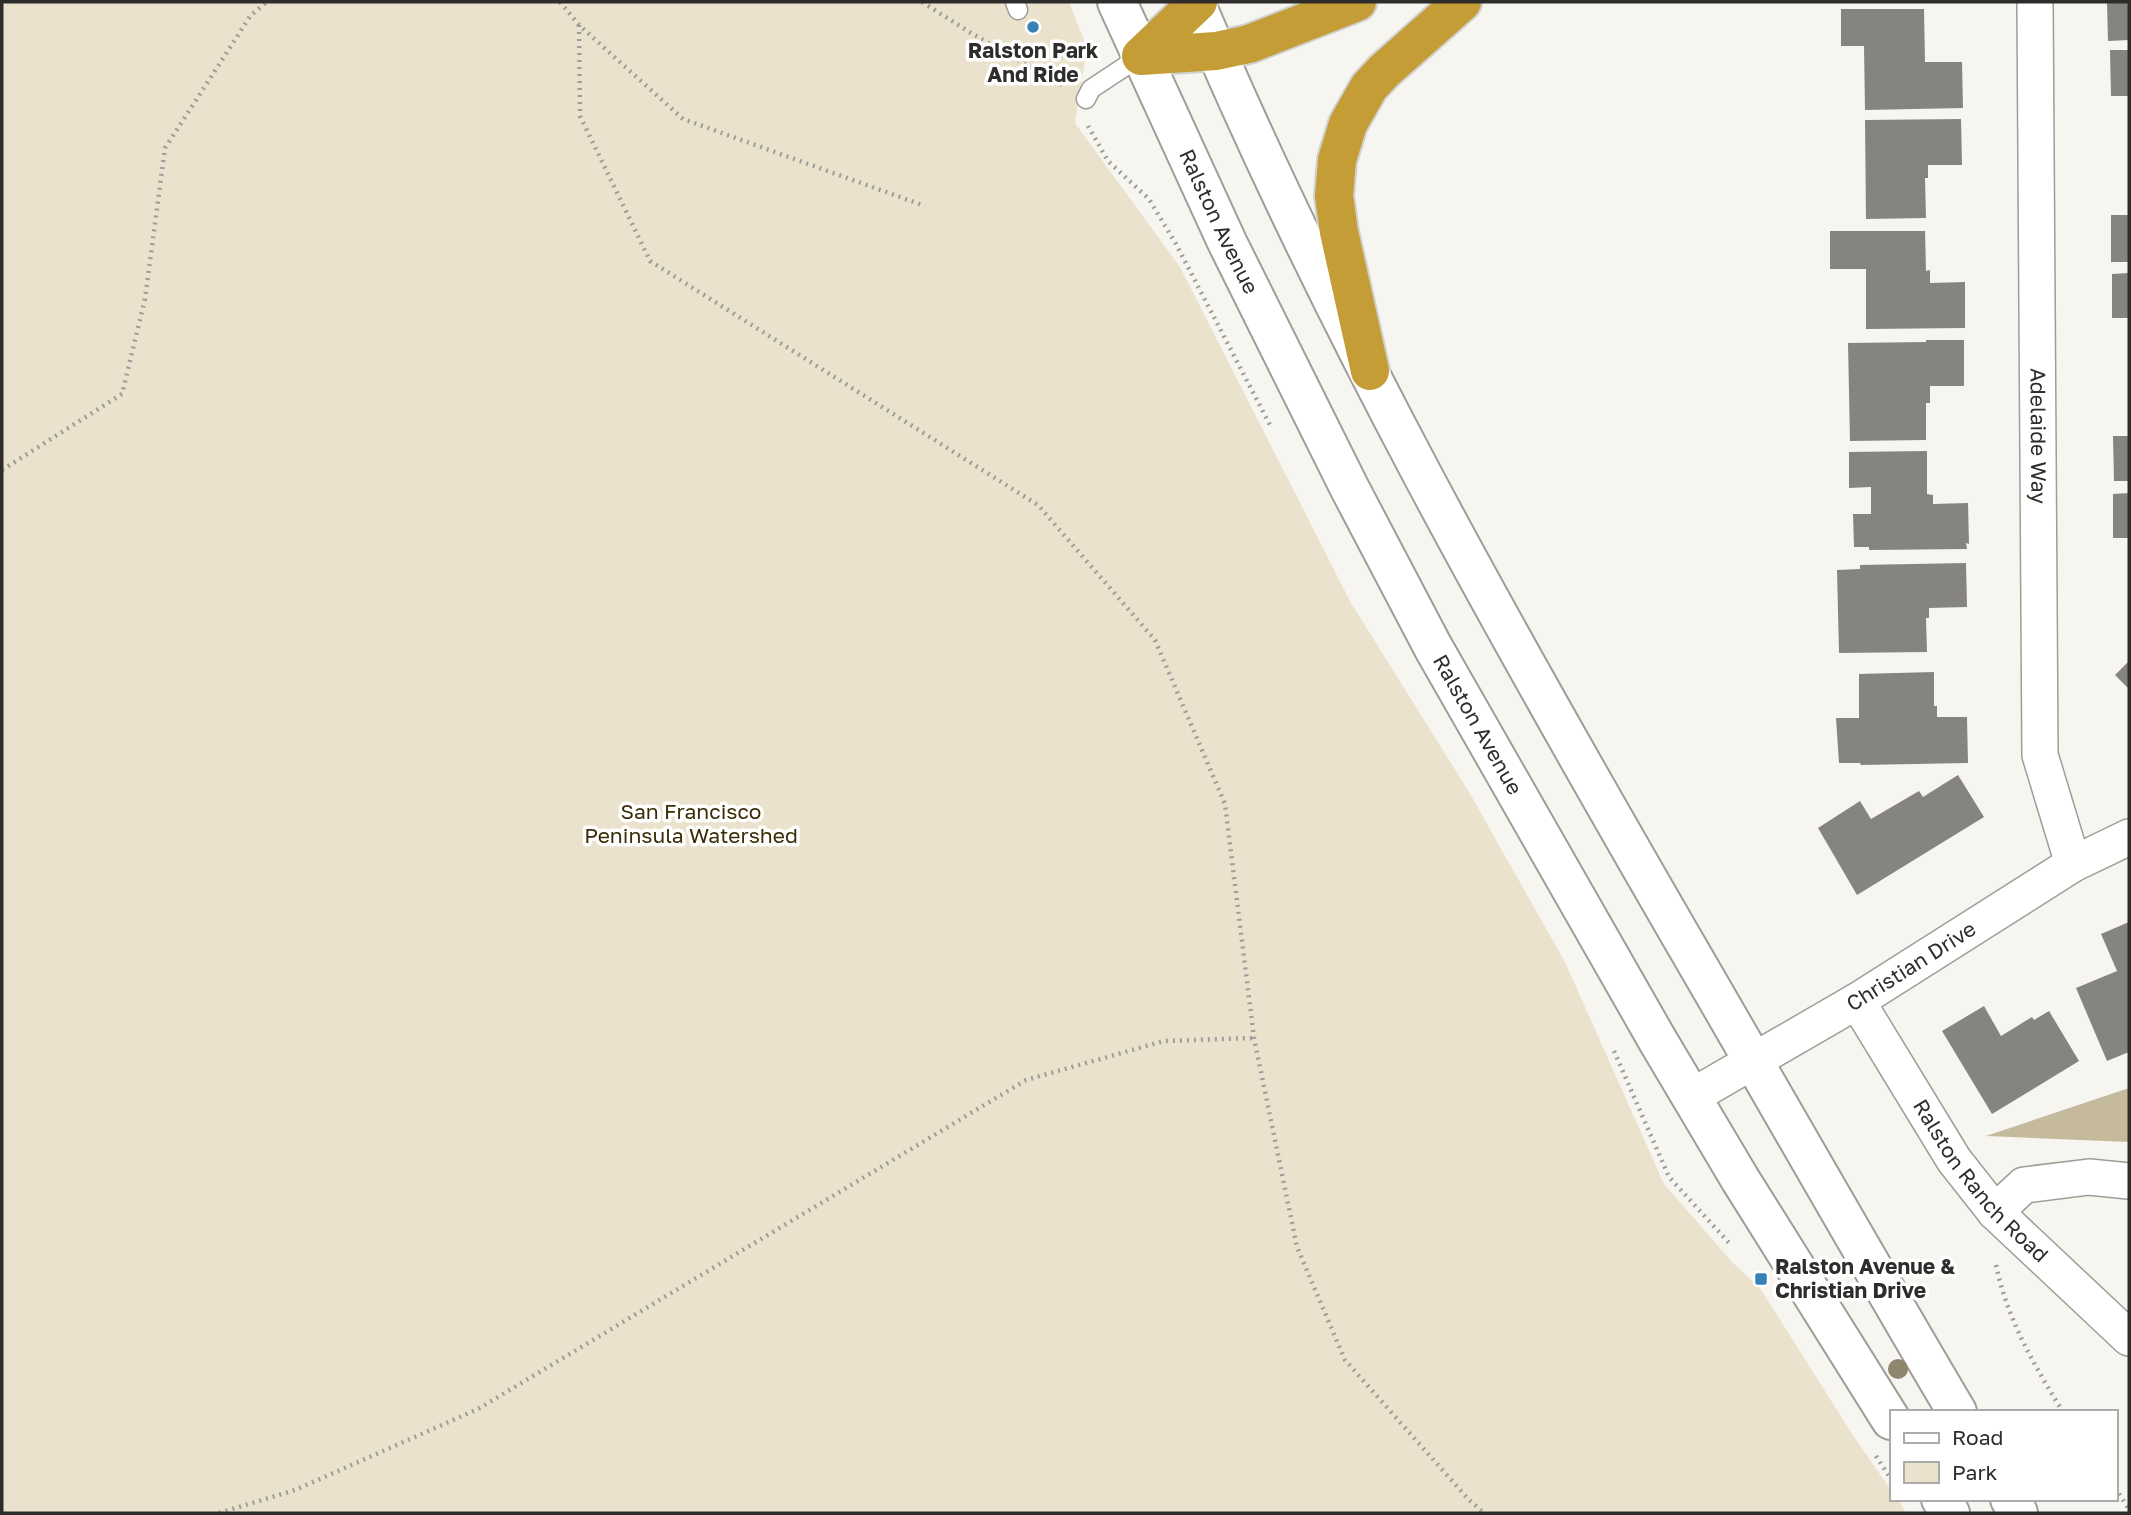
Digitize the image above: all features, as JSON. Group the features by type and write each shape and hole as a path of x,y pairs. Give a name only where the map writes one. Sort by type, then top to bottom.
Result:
{"highway":[{"path":"1141,56 1196,2"},
{"path":"1141,56 1216,51 1263,40 1357,2"},
{"path":"1370,372 1339,232 1334,196 1337,160 1348,124 1369,87 1462,2"}],"main road":[{"name":"Ralston Avenue","path":"1117,2 1227,242 1391,568 1478,727 1691,1097 1890,1418"},
{"path":"1196,2 1288,206 1455,536 1543,697 1956,1410"}],"street":[{"name":"Adelaide Way","path":"2035,2 2040,755 2073,864"},
{"name":"Christian Drive","path":"1691,1097 1857,1001 2073,864 2129,837"},
{"name":"Ralston Ranch Road","path":"1857,1001 1954,1160 1995,1212 2129,1338"},
{"path":"1995,1212 2024,1185 2089,1177 2129,1181"}],"lane":[{"path":"1086,99 1091,89 1141,56"}],"path":[{"path":"2,470 122,394 145,299 165,148 251,15 267,2"},
{"path":"560,2 579,25 683,119 925,206"},
{"path":"922,2 1086,99 1085,115 1089,129 1108,160 1149,199"},
{"path":"579,25 580,116 650,261 1038,505 1155,640 1225,804 1255,1038 1297,1247 1345,1360 1469,1500 1484,1513"},
{"path":"219,1513 295,1490 478,1409 1026,1080 1164,1041 1255,1038"},
{"path":"1994,1256 2002,1294 2022,1341 2062,1410"},
{"path":"2117,1491 2129,1509"}],"green space":[{"name":"San Francisco Peninsula Watershed","path":"2,2 1069,2 1087,47 1075,123 1180,267 1351,603 1469,792 1565,962 1664,1184 1733,1263 1760,1288 1854,1437 1890,1489 1890,1501 1899,1501 1906,1513 2,1513"}],"shaded area":[{"path":"2129,1088 2129,1142 1986,1136"}],"building":[{"path":"2107,2 2129,2 2129,40 2108,41"},
{"path":"1841,9 1924,9 1925,62 1962,62 1963,108 1865,110 1864,46 1841,46"},
{"path":"2110,50 2129,50 2129,96 2111,96"},
{"path":"1961,119 1962,165 1928,165 1928,178 1925,178 1926,218 1866,219 1865,120"},
{"path":"2111,215 2129,215 2129,262 2111,262"},
{"path":"1830,231 1925,231 1926,271 1930,270 1930,283 1965,282 1965,328 1866,329 1866,269 1830,269"},
{"path":"2129,273 2129,318 2112,318 2112,274"},
{"path":"1964,340 1964,386 1930,386 1930,403 1926,403 1926,440 1850,441 1848,343"},
{"path":"2113,436 2129,436 2129,481 2114,481"},
{"path":"1927,451 1927,494 1933,495 1933,504 1968,503 1967,549 1869,550 1869,547 1854,547 1853,514 1871,514 1871,487 1849,488 1849,452"},
{"path":"2129,493 2129,538 2113,538 2113,494"},
{"path":"1966,563 1967,607 1929,608 1929,618 1926,618 1927,652 1839,653 1837,570 1860,569 1860,565"},
{"path":"2129,661 2129,689 2115,675"},
{"path":"1934,672 1934,706 1937,706 1937,717 1967,717 1968,763 1839,763 1836,718 1859,718 1859,674"},
{"path":"1958,775 1984,817 1857,895 1818,828 1860,801 1871,819 1919,791 1923,797"},
{"path":"2129,922 2129,1052 2107,1061 2076,988 2117,971 2101,934"},
{"path":"1984,1006 2001,1036 2032,1017 2034,1020 2049,1011 2079,1061 1992,1114 1942,1031"}],"place":[{"name":"Ralston Park And Ride","path":"1033,27"},
{"name":"Ralston Avenue & Christian Drive","path":"1761,1279"}]}
